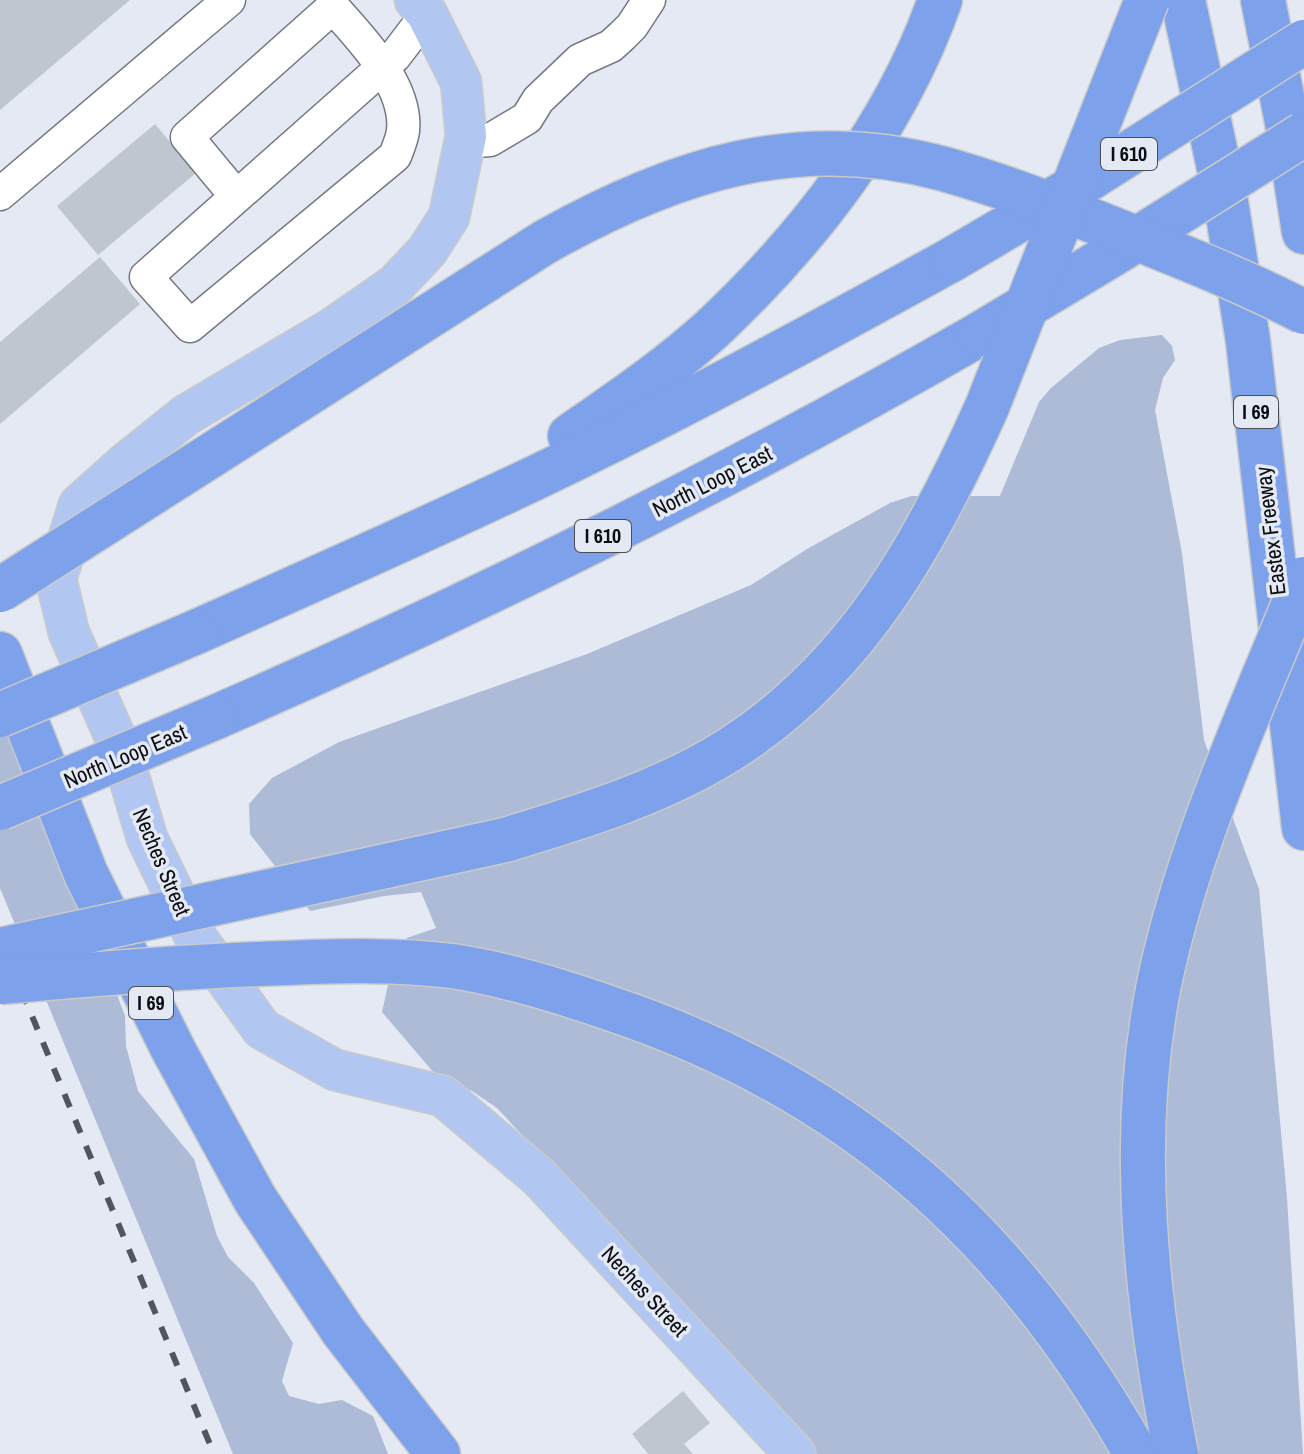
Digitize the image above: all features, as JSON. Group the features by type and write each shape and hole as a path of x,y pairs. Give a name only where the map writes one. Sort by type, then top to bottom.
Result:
{"highway":[{"path":"359,559 465,501 566,438 666,368 711,330 797,240 868,144 915,62 940,0"},
{"path":"0,950 505,840 563,822 676,778 728,750 811,688 849,646 888,592 913,554 965,456 1147,0"},
{"name":"Eastex Freeway","path":"1183,0 1225,196 1248,341 1304,828"},
{"path":"1263,0 1285,107 1304,232"},
{"name":"I 610","path":"0,715 196,632 506,492 808,339 1092,177 1304,42"},
{"name":"North Loop East","path":"0,808 216,717 487,593 691,493 833,418 980,334 1131,244 1304,134"},
{"path":"0,590 545,242 639,193 688,175 738,162 796,156 854,155 889,158 944,169 1060,208 1176,254 1304,312"},
{"path":"1176,1454 1153,1318 1146,1229 1144,1146 1150,1039 1170,940 1195,860 1304,579"},
{"name":"I 69","path":"0,654 86,874 174,1051 255,1199 343,1331 438,1454"},
{"path":"0,982 230,964 353,960 406,962 452,966 537,985 643,1019 690,1038 776,1080 840,1119 906,1169 970,1226 1056,1328 1098,1389 1136,1454"}],"main road":[{"name":"Neches Street","path":"421,7 461,82 465,142 449,217 427,251 395,285 333,328 186,415 79,505 56,579 69,633 121,750 147,838 193,933 262,1029 335,1070 443,1096 539,1177 795,1454"}],"lane":[{"path":"0,194 229,0"},
{"path":"465,142 490,140 527,118 538,100 580,60 611,46 622,36 649,0"},
{"path":"236,196 187,137 333,7 384,66 400,106 403,130 395,156 190,326 146,277 236,196 384,66 395,56 421,7"}],"shaded area":[{"path":"1162,335 1172,346 1175,360 1163,378 1155,410 1182,553 1204,740 1259,889 1287,1198 1303,1454 817,1454 497,1108 472,1091 440,1080 382,1012 388,985 407,938 436,928 421,892 310,911 250,834 249,804 272,778 339,742 587,654 751,585 807,549 890,503 911,496 1000,496 1039,402 1051,388 1099,348 1120,340"},
{"path":"0,698 64,853 125,1016 126,1046 138,1091 194,1159 217,1236 228,1257 254,1283 293,1343 282,1381 289,1396 319,1404 342,1400 373,1416 388,1454 233,1454 0,888"}],"building":[{"path":"0,0 130,0 0,110"},
{"path":"155,124 196,173 98,255 57,206"},
{"path":"100,257 140,304 0,424 0,342"},
{"path":"683,1391 710,1423 684,1444 693,1454 648,1454 632,1434"}],"railway":[{"path":"0,939 214,1454"}]}
